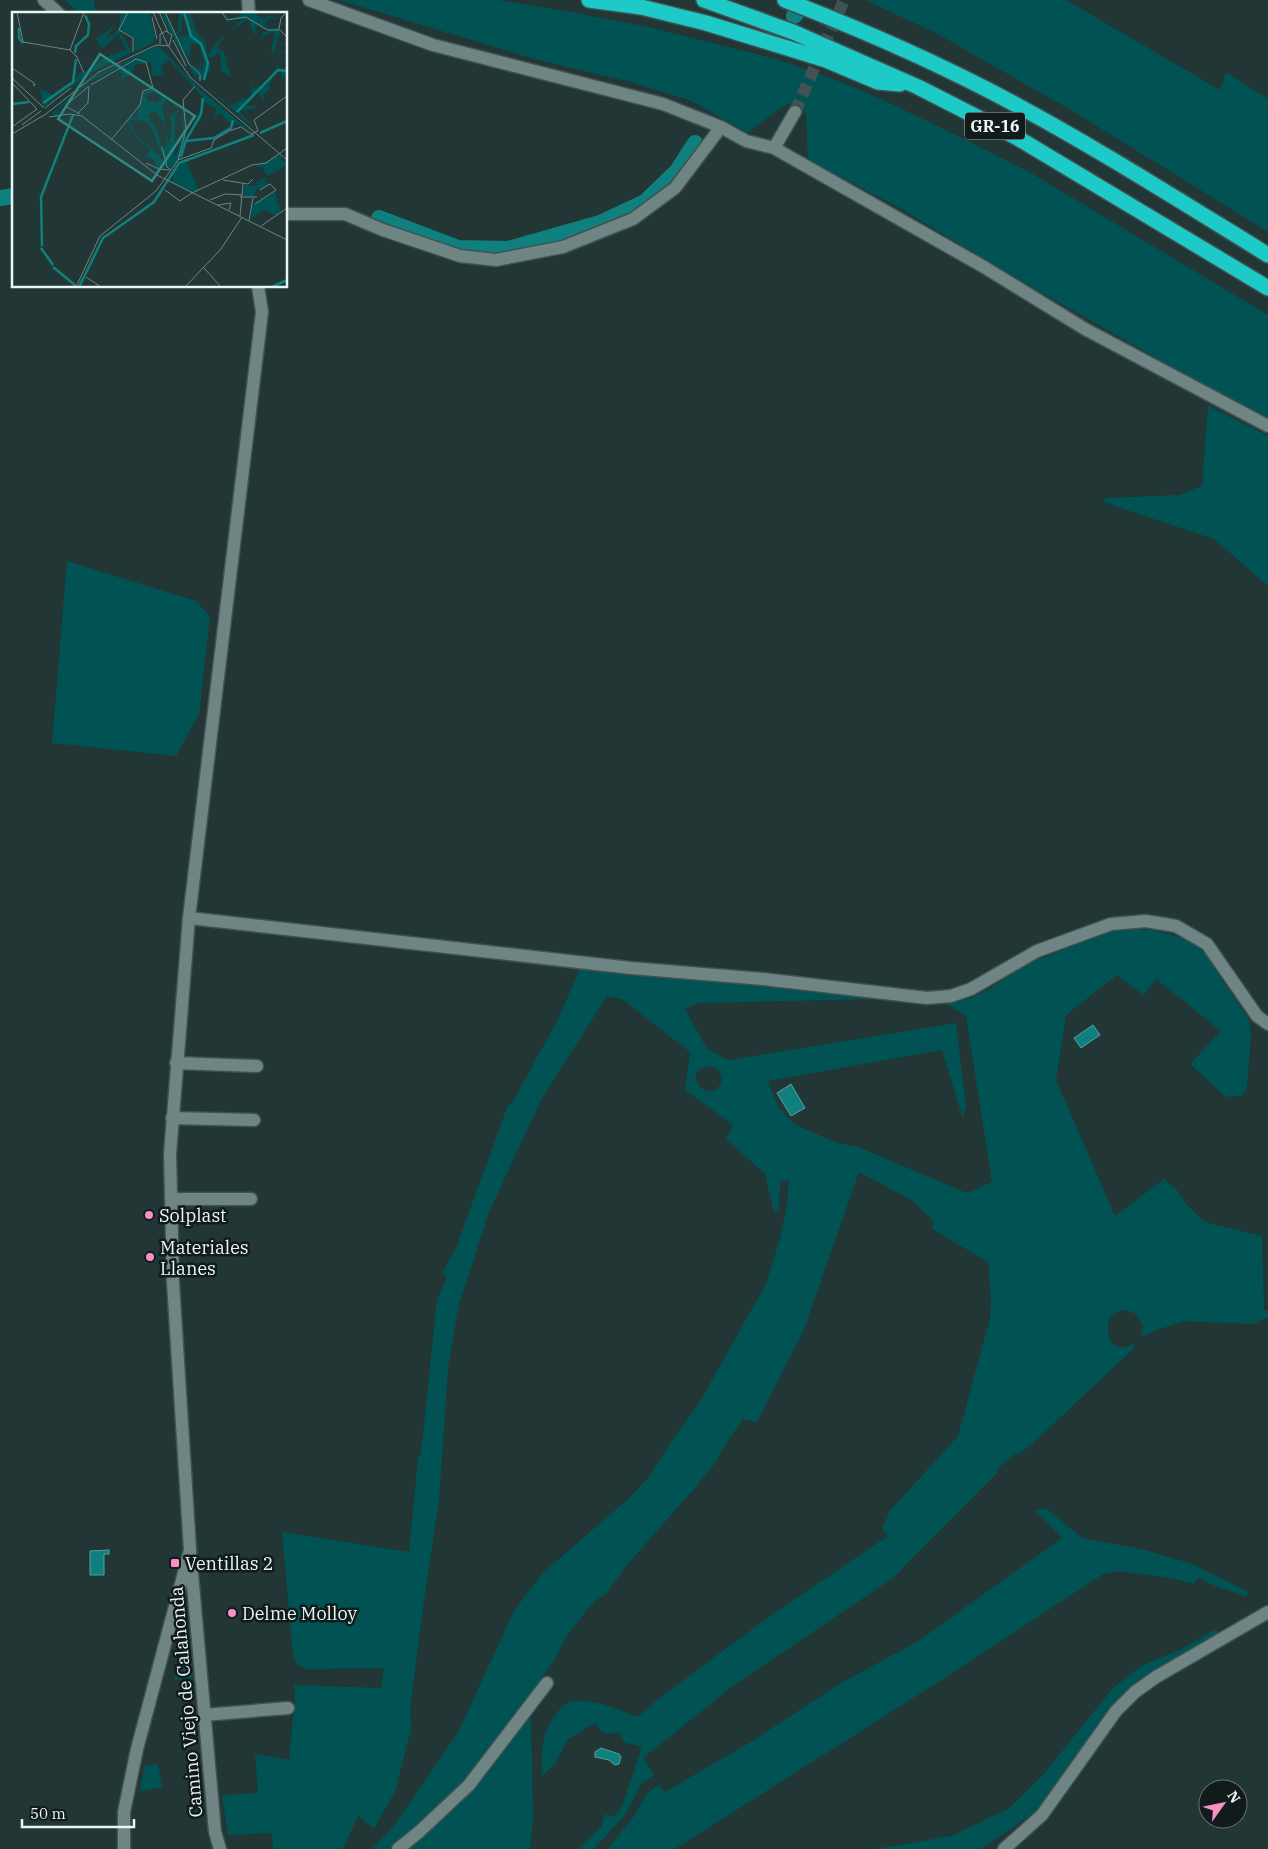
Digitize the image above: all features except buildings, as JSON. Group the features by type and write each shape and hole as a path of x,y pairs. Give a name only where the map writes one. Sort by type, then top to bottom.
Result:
{"highway":[{"path":"589,0 641,8 706,23 817,57 878,82 918,87"},
{"name":"GR-16","path":"704,0 793,32 918,87 1016,137 1268,288"},
{"name":"GR-16","path":"786,0 889,43 989,91 1070,134 1268,255"}],"street":[{"path":"44,0 57,12"},
{"path":"309,0 433,45 663,104 721,127 746,141 774,148 984,267 1085,329 1268,426"},
{"path":"774,148 795,112"},
{"path":"288,214 345,214 383,230 460,256 496,260 563,247 633,219 675,188 721,127"},
{"path":"258,288 262,312"},
{"path":"262,312 264,288"},
{"name":"Camino Viejo de Calahonda","path":"220,1849 215,1832 190,1550 173,1282 170,1154 189,918 262,312"},
{"path":"189,918 631,968 763,979 927,998 951,996 971,989 1037,951 1110,924 1146,921 1176,926 1207,944 1257,1016 1268,1024"},
{"path":"176,1062 257,1066"},
{"path":"172,1118 254,1120"},
{"path":"171,1199 251,1199"},
{"path":"124,1849 124,1812 137,1749 190,1550"},
{"path":"1004,1849 1042,1815 1116,1711 1135,1692 1156,1677 1268,1612"},
{"path":"398,1849 469,1785 547,1683"},
{"path":"204,1715 288,1708"}],"shaded area":[{"path":"65,0 94,0 97,12 78,12"},
{"path":"339,0 497,0 571,12 648,27 776,59 831,78 881,99 1031,173 1268,315 1268,418 1206,386 1030,286 898,207 808,160 806,114 788,103 747,133 692,101 631,82 538,60"},
{"path":"865,0 1066,0 1220,90 1226,72 1268,99 1268,232 1071,110 934,32"},
{"path":"1208,406 1268,436 1268,586 1214,539 1103,502 1105,498 1179,495 1202,486"},
{"path":"67,561 196,601 210,616 199,714 176,756 52,743"},
{"path":"1122,928 1153,930 1190,940 1209,956 1221,978 1249,1019 1251,1037 1247,1086 1243,1095 1226,1097 1190,1064 1221,1031 1156,979 1144,995 1117,975 1066,1015 1056,1080 1115,1216 1164,1179 1177,1190 1188,1206 1205,1222 1262,1236 1264,1310 1268,1311 1268,1317 1252,1324 1184,1321 1141,1337 1143,1325 1136,1314 1123,1310 1114,1313 1109,1320 1108,1330 1110,1339 1115,1345 1124,1347 1137,1342 1131,1351 1032,1444 1019,1454 1015,1454 997,1469 999,1471 893,1578 733,1686 643,1758 654,1775 642,1783 625,1815 594,1849 578,1849 602,1826 605,1814 612,1817 621,1809 642,1747 623,1742 620,1732 603,1732 595,1723 568,1739 555,1764 542,1776 542,1751 547,1728 560,1709 566,1704 583,1701 607,1705 638,1717 657,1700 774,1613 888,1536 882,1528 888,1513 958,1436 990,1318 991,1300 988,1262 932,1229 934,1222 913,1201 859,1172 803,1332 757,1422 743,1419 716,1462 694,1489 626,1566 606,1594 595,1601 583,1615 566,1637 554,1661 493,1747 452,1796 392,1849 372,1849 393,1827 458,1732 514,1611 544,1572 629,1498 648,1478 699,1403 766,1284 780,1238 787,1204 789,1180 780,1181 779,1208 774,1213 765,1174 726,1139 733,1125 685,1090 690,1052 622,999 607,996 541,1100 489,1212 458,1308 448,1369 439,1500 410,1709 411,1730 395,1791 374,1829 358,1816 343,1849 273,1849 272,1833 228,1835 222,1795 258,1793 255,1754 289,1760 295,1694 294,1685 381,1688 384,1668 305,1669 297,1664 293,1656 282,1532 409,1552 437,1300 447,1277 442,1273 456,1248 508,1105 512,1103 558,1019 581,966 807,988 878,999 697,1003 685,1009 707,1049 728,1060 956,1023 966,1106 963,1119 942,1050 768,1081 778,1107 796,1125 835,1142 858,1147 967,1193 992,1182 966,1016 945,1003 972,998 991,988 1022,966","holes":["711,1066 717,1069 722,1078 720,1085 715,1090 709,1091 699,1085 696,1080 696,1074 700,1069"]},
{"path":"1093,1025 1100,1035 1081,1048 1074,1038"},
{"path":"791,1084 805,1108 791,1116 777,1093"},
{"path":"1046,1508 1082,1538 1142,1549 1192,1564 1249,1592 1246,1597 1208,1583 1199,1577 1194,1584 1170,1578 1119,1571 1103,1574 954,1672 675,1849 607,1849 635,1815 646,1794 659,1784 665,1792 754,1740 839,1684 917,1642 1062,1538 1035,1510"},
{"path":"109,1550 109,1554 104,1554 104,1575 90,1575 90,1551"},
{"path":"189,1630 193,1678 174,1680"},
{"path":"1214,1630 1222,1634 1138,1681 1116,1700 1038,1810 981,1849 875,1849 951,1836 1008,1809 1042,1776 1113,1688 1141,1666 1181,1649"},
{"path":"529,1718 531,1719 533,1816 530,1849 407,1849 414,1846 477,1785"},
{"path":"601,1748 619,1754 621,1757 619,1764 615,1765 609,1760 595,1757 595,1752"},
{"path":"158,1764 162,1787 140,1791 144,1766"}],"waterway":[{"path":"379,218 458,248 508,249 600,223 645,202 677,171 695,143"},
{"path":"0,198 12,196"}],"tunnel":[{"path":"795,112 844,0"}],"place":[{"name":"Solplast","path":"149,1215"},
{"name":"Materiales Llanes","path":"150,1257"},
{"name":"Ventillas 2","path":"175,1563"},
{"name":"Delme Molloy","path":"232,1613"}]}
